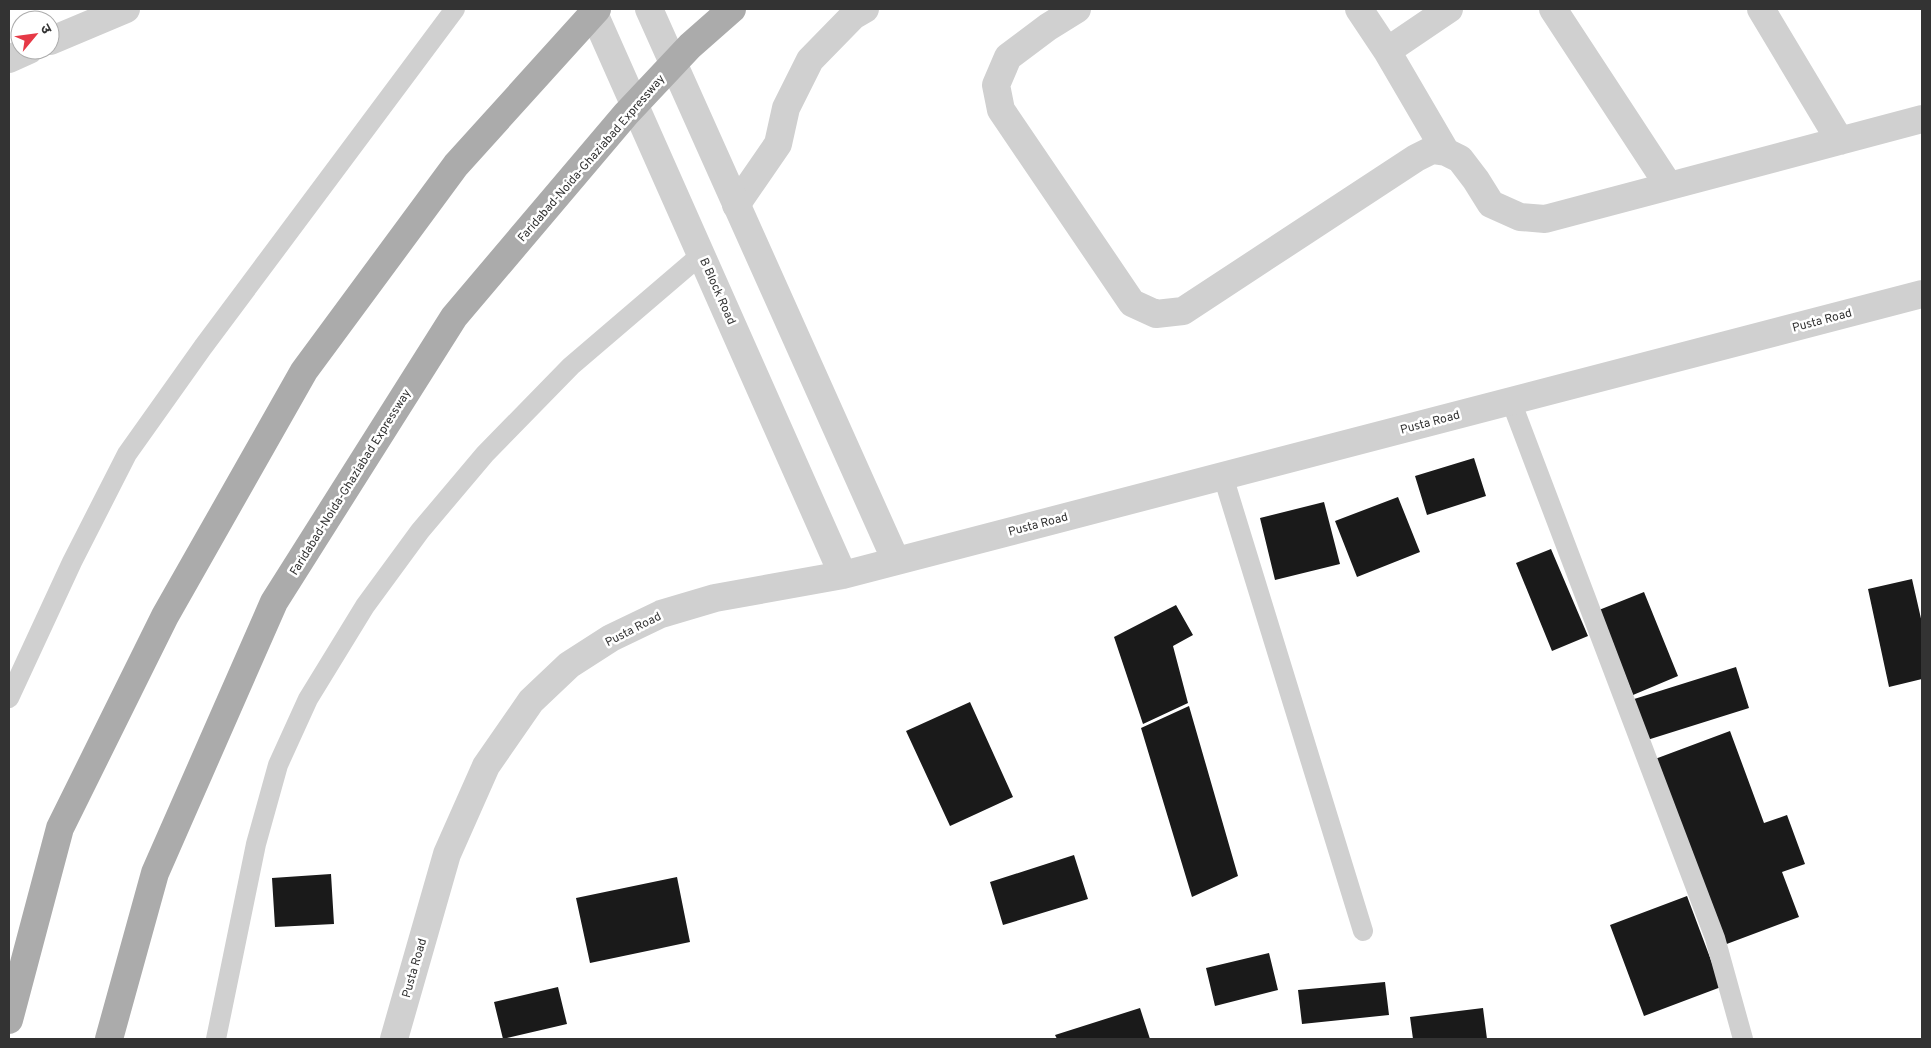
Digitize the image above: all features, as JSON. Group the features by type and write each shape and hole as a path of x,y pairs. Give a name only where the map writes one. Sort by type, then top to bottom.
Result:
{"main road":[{"path":"9,1020 60,828 166,616 299,380 456,165 598,9"},
{"name":"Faridabad-Noida-Ghaziabad Expressway","path":"109,1039 155,873 274,602 454,317 626,114 690,46 732,9"}],"street":[{"path":"60,37 126,9"},
{"name":"B Block Road","path":"592,9 843,575"},
{"path":"649,9 896,561"},
{"path":"736,205 778,144 786,108 810,60 853,16 864,9"},
{"path":"1077,9 1008,57 996,84 1001,110 1132,303 1156,314 1183,311 1416,158 1432,150 1446,152 1460,159 1491,204 1520,217 1545,219 1922,119"},
{"path":"1358,9 1386,51 1446,152"},
{"path":"1386,51 1449,9"},
{"path":"1553,9 1669,186"},
{"path":"1760,9 1840,141"},
{"name":"Pusta Road","path":"394,1039 447,854 486,766 531,701 569,665 612,638 661,614 715,598 843,575 1922,294"}],"lane":[{"path":"9,698 72,562 127,454 203,348 455,9"},
{"path":"216,1039 256,844 278,765 308,699 364,606 420,530 485,454 571,366 702,254"},
{"path":"1511,401 1715,938 1744,1039"},
{"path":"1223,476 1363,931"}],"building":[{"path":"1474,458 1486,496 1427,515 1415,476"},
{"path":"1398,497 1420,552 1357,577 1335,521"},
{"path":"1324,502 1340,564 1275,580 1260,518"},
{"path":"1551,549 1588,636 1552,651 1516,563"},
{"path":"1912,579 1922,623 1922,679 1889,687 1868,589"},
{"path":"1644,592 1678,676 1633,695 1599,610"},
{"path":"1176,605 1193,635 1173,646 1188,703 1143,724 1114,637"},
{"path":"1736,667 1749,708 1644,741 1631,700"},
{"path":"970,702 1013,797 950,826 906,731"},
{"path":"1189,706 1238,876 1192,897 1141,728"},
{"path":"1730,731 1764,823 1787,815 1805,864 1782,872 1799,917 1724,945 1655,759"},
{"path":"1074,855 1088,899 1003,925 990,882"},
{"path":"331,874 334,924 275,927 272,878"},
{"path":"677,877 690,942 590,963 576,898"},
{"path":"1687,896 1721,987 1644,1016 1610,925"},
{"path":"1269,953 1278,990 1215,1006 1206,968"},
{"path":"1385,982 1389,1015 1302,1024 1298,990"},
{"path":"558,987 567,1024 503,1039 494,1002"},
{"path":"1140,1008 1150,1039 1057,1039 1055,1035"},
{"path":"1483,1008 1487,1039 1413,1039 1410,1017"}]}
